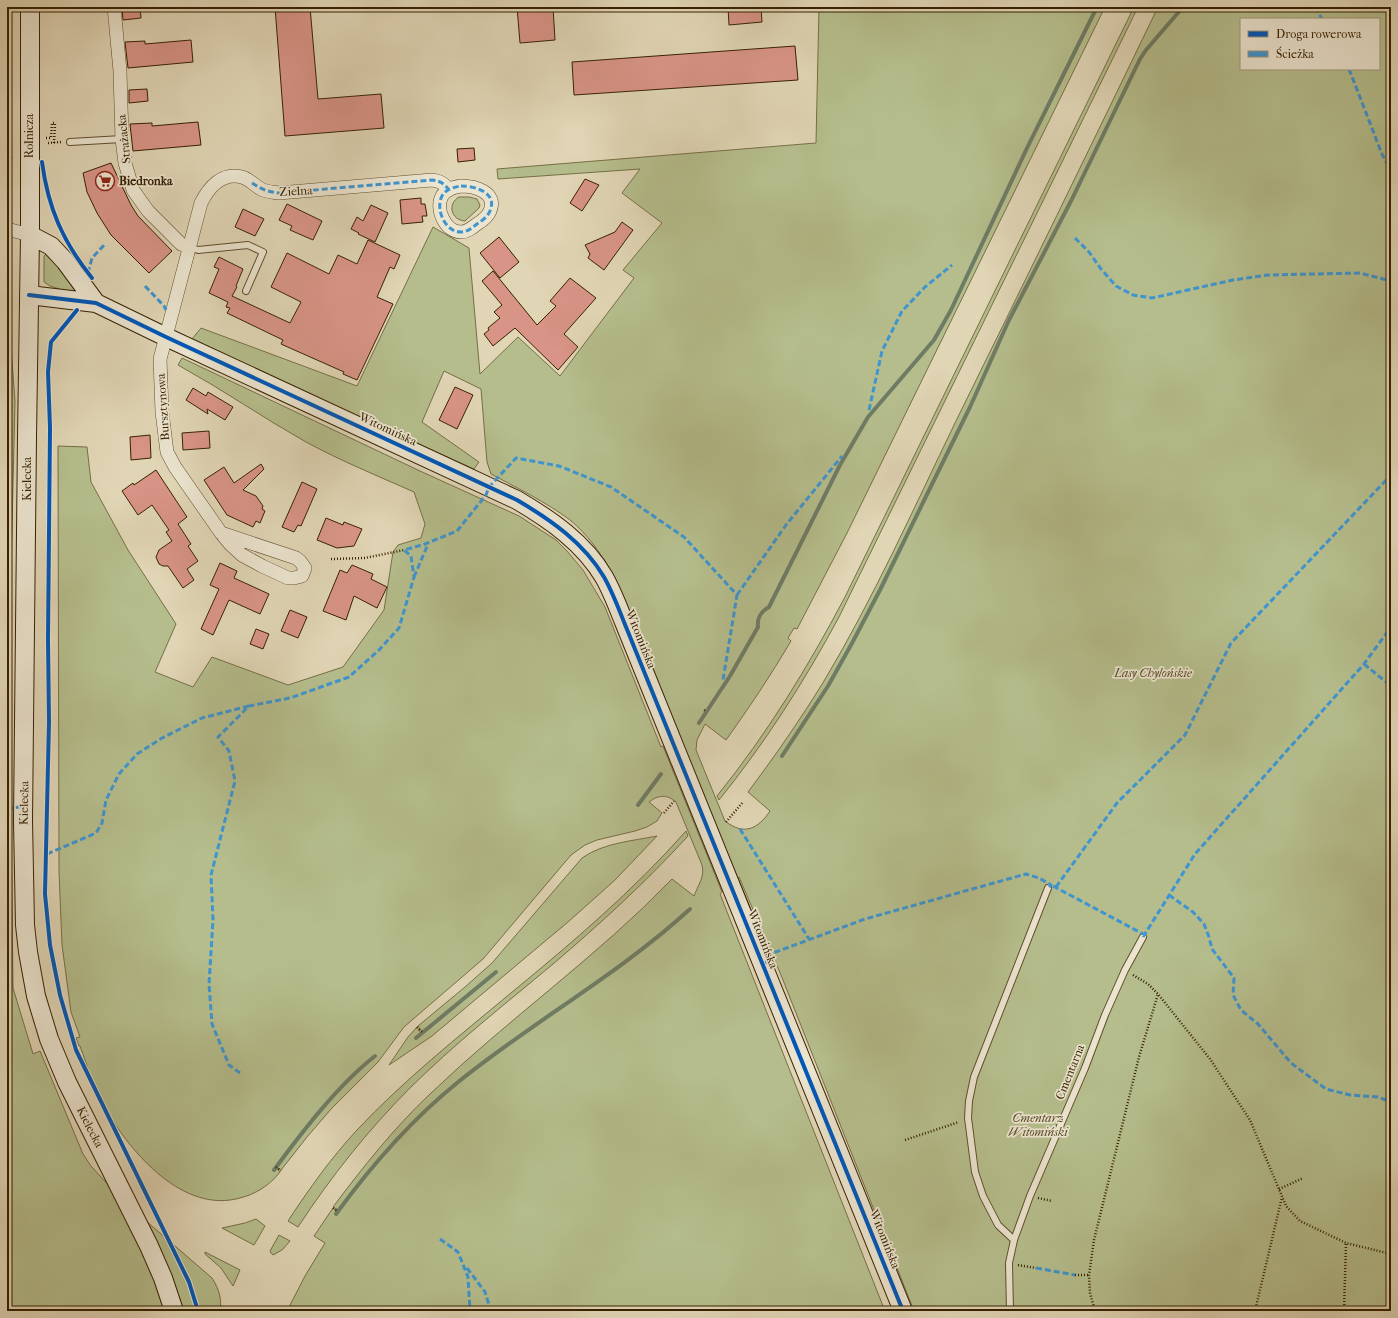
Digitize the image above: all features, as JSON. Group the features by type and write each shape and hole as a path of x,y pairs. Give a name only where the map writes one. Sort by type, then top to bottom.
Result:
{"street":[{"name":"Rolnicza","path":"30,7 30,265"},
{"name":"Strażacka","path":"114,7 120,71 122,139 125,162 133,190 148,211 181,244 189,247"},
{"name":"Zielna","path":"166,337 201,203 208,190 217,182 229,176 242,177 260,189 268,192 279,193 439,180 449,190"},
{"path":"7,229 30,235"},
{"name":"Witomińska","path":"30,235 51,246 65,261 96,303"},
{"name":"Kielecka","path":"30,265 23,820 25,925 28,952 36,996 53,1051 67,1082 150,1246 174,1311"},
{"name":"Witomińska","path":"29,294 96,303 517,500 543,515 574,540 603,576 624,622 903,1311"},
{"name":"Bursztynowa","path":"166,337 160,359 162,412 167,452 175,468 221,533 242,555 288,578 298,578 304,573 304,565 296,558 221,533"}],"lane":[{"path":"70,142 122,139"},
{"path":"189,247 198,250 248,245 263,252 246,291"},
{"path":"1014,1240 998,1225 983,1196 975,1172 968,1118 969,1101 974,1077 1048,888"},
{"name":"Cmentarna","path":"1010,1311 1010,1263 1014,1240 1030,1196 1085,1068 1104,1015 1124,970 1143,937"}],"path":[{"path":"9,7 11,8 10,31"},
{"path":"40,137 51,138 52,123 55,123 54,143 48,143"},
{"path":"331,559 366,558 404,550"},
{"path":"664,813 674,801"},
{"path":"726,822 743,802"},
{"path":"1124,970 1148,984 1158,994 1210,1059 1250,1120 1286,1206 1300,1221 1346,1243 1391,1254"},
{"path":"1095,1311 1090,1293 1088,1275 1094,1240 1139,1057 1158,994"},
{"path":"417,1027 422,1032"},
{"path":"905,1140 968,1118"},
{"path":"276,1168 281,1171"},
{"path":"1279,1189 1303,1178"},
{"path":"1255,1311 1282,1196"},
{"path":"333,1208 338,1211"},
{"path":"1344,1311 1346,1243"},
{"path":"1025,1266 1036,1268"},
{"path":"1075,1275 1088,1275"}],"green space":[{"path":"819,7 1105,7 847,533 797,629 794,628 788,638 791,641 760,691 726,740 705,724 697,740 696,750 725,821 738,828 750,828 761,822 770,811 748,792 787,738 824,681 859,618 892,554 1158,7 1391,7 1391,1311 914,1311 781,975 739,877 738,878 760,931 755,928 636,632 638,631 611,571 593,544 570,520 541,501 491,474 487,462 481,389 444,371 422,422 479,462 474,469 192,339 201,328 357,386 433,227 469,248 480,374 518,337 560,376 634,278 623,270 662,223 622,193 640,169 498,179 497,169 816,143"},
{"path":"1134,7 1138,7 839,617 783,712 719,800 717,796 753,749 786,700 845,597"},
{"path":"459,197 477,199 480,205 479,208 465,221 456,218 452,211 455,200"},
{"path":"7,245 9,248 8,307 15,401 9,653 13,988 33,1054 40,1051 83,1154 91,1166 123,1201 212,1278 221,1302 220,1311 7,1311"},
{"path":"47,253 77,287 75,294 50,286 44,282 44,256"},
{"path":"182,358 420,471 519,516 556,540 583,570 605,607 661,747 663,746 722,892 720,894 885,1311 287,1311 305,1276 325,1243 314,1236 333,1208 337,1211 338,1210 333,1207 367,1163 391,1134 417,1107 460,1066 614,935 672,879 694,896 702,877 702,865 676,802 673,799 662,796 649,802 662,813 657,821 647,827 635,831 597,840 585,845 571,855 483,959 404,1027 378,1062 332,1108 281,1170 276,1167 280,1172 272,1181 262,1188 252,1194 240,1198 219,1201 199,1197 179,1188 161,1176 129,1143 101,1101 76,1038 80,1037 71,1012 62,945 59,871 58,446 87,447 91,482 128,550 176,624 155,672 193,687 212,657 288,685 343,667 384,610 393,552 398,545 421,538 425,524 414,492 333,456 290,433 178,365"},
{"path":"686,831 688,836 656,870 588,934 461,1040 409,1089 350,1155 298,1227 288,1221 312,1186 347,1141 393,1094 432,1059 557,955 602,915 666,853"},
{"path":"657,836 615,880 568,922 432,1036 389,1065 408,1037 417,1027 421,1033 422,1032 418,1026 492,963 582,858 608,846"},
{"path":"256,1219 265,1226 254,1245 222,1228 245,1223"},
{"path":"279,1235 290,1241 282,1250 273,1255 270,1251"},
{"path":"205,1252 240,1270 233,1286 221,1268 205,1254"}],"building":[{"path":"122,7 140,7 141,18 123,20"},
{"path":"275,7 310,7 318,99 381,94 384,128 285,136"},
{"path":"517,7 553,7 555,40 520,43"},
{"path":"728,7 761,7 762,22 729,25"},
{"path":"191,40 193,62 128,68 125,42 145,41 145,44"},
{"path":"795,46 798,80 574,95 572,62"},
{"path":"147,89 148,101 129,103 129,90"},
{"path":"198,122 201,145 133,151 130,124 152,123 152,126"},
{"path":"474,148 475,160 458,162 457,149"},
{"path":"111,163 131,205 138,216 172,251 149,273 111,235 97,213 87,192 83,173"},
{"path":"585,179 599,185 582,211 570,203"},
{"path":"421,198 421,204 425,204 427,216 422,216 423,222 402,224 400,200"},
{"path":"287,204 322,221 313,240 290,230 292,226 279,220"},
{"path":"371,205 388,213 375,242 351,229 357,217 363,221"},
{"path":"243,209 264,219 255,236 235,227"},
{"path":"622,222 633,230 604,270 588,258 590,254 585,245 615,232"},
{"path":"499,237 519,262 500,278 480,253"},
{"path":"368,240 400,255 394,269 390,267 377,297 393,304 357,380 343,374 344,372 281,344 283,340 227,313 230,308 226,307 228,302 209,293 219,269 214,267 219,257 243,269 236,286 237,287 232,296 290,323 301,302 271,287 287,253 329,274 338,255 357,264"},
{"path":"493,271 537,325 556,306 550,301 570,278 596,298 564,334 578,347 558,370 515,328 493,346 484,334 489,330 488,328 500,318 494,312 502,305 482,281"},
{"path":"455,387 473,395 457,429 439,420"},
{"path":"193,388 206,396 208,392 233,407 225,420 207,409 208,414 186,400"},
{"path":"209,431 210,448 183,450 182,433"},
{"path":"150,435 151,458 131,460 130,437"},
{"path":"261,464 264,469 243,490 256,496 263,506 262,509 265,511 260,523 256,521 253,527 227,515 204,480 224,467 234,483"},
{"path":"156,470 187,517 178,524 191,544 188,546 198,561 187,569 194,580 183,588 168,566 159,564 156,557 159,550 172,541 166,532 169,530 152,505 138,515 122,491 133,483 134,485"},
{"path":"302,482 317,489 301,526 298,525 294,532 282,527"},
{"path":"326,518 343,525 344,522 362,529 354,546 337,548 317,540"},
{"path":"220,563 237,571 234,578 269,594 260,614 229,600 213,635 201,629 219,589 210,585"},
{"path":"352,565 373,574 371,579 387,587 377,608 354,596 346,620 323,611 340,570 347,573"},
{"path":"290,610 307,617 298,638 281,631"},
{"path":"256,629 269,634 263,649 250,644"}],"waterway":[{"path":"699,723 730,676 758,627 760,616 763,611 769,607 840,465 868,417 934,340 951,310 1028,146 1097,7"},
{"path":"782,756 828,686 880,590 970,407 1009,320 1071,201 1140,59 1183,7"},
{"path":"638,805 661,774"},
{"path":"336,1214 377,1161 407,1128 457,1083 515,1039 634,955 690,909"},
{"path":"416,1038 496,972"},
{"path":"274,1170 334,1095 375,1056"}],"marked path":[{"path":"1315,7 1321,18"},
{"path":"1349,70 1382,154 1391,171"},
{"path":"7,156 13,159"},
{"path":"252,183 265,190 279,193 432,180 442,183 449,190"},
{"path":"461,186 472,187 483,191 491,199 492,204 490,211 485,218 469,230 461,232 455,231 446,224 440,207 442,196 450,189 461,186"},
{"path":"1075,238 1089,252 1116,286 1133,295 1152,298 1233,280 1268,275 1360,273 1391,281"},
{"path":"88,273 92,258 106,243"},
{"path":"869,410 882,351 902,311 925,287 952,265"},
{"path":"145,286 166,310"},
{"path":"737,595 786,525 842,456"},
{"path":"240,1073 229,1065 212,1024 209,984 213,920 211,875 235,781 229,751 218,737 249,706 290,698 349,677 379,650 399,628 414,577 411,556 404,550 425,544 457,531 486,495 489,487 516,458 559,466 611,487 684,537 737,595 723,680"},
{"path":"1056,887 1117,803 1185,735 1231,643 1391,475"},
{"path":"414,577 428,544"},
{"path":"1143,937 1195,854 1364,664 1391,627"},
{"path":"1364,664 1391,686"},
{"path":"47,854 96,833 102,823 106,800 119,774 137,754 162,738 202,718 249,706"},
{"path":"7,809 24,806"},
{"path":"740,829 809,939"},
{"path":"763,966 773,953 865,919 1026,874 1039,878 1051,885 1048,888"},
{"path":"1053,886 1145,935"},
{"path":"1169,895 1193,912 1204,924 1212,949 1234,978 1233,995 1241,1010 1258,1024 1291,1063 1326,1089 1350,1095 1378,1097 1391,1102"},
{"path":"440,1239 458,1252 468,1277 470,1311"},
{"path":"467,1268 485,1292 491,1311"},
{"path":"1036,1268 1075,1275"}],"cycle path":[{"path":"42,162 48,194 58,224 73,251 92,278"},
{"path":"29,295 96,303 517,500 566,533 587,553 604,577 615,599 903,1311"},
{"path":"77,310 51,342 48,372 50,428 48,639 49,722 45,894 50,945 60,995 76,1050 189,1282 198,1311"}],"place":[{"name":"Biedronka","path":"105,181"}],"park label":[{"name":"Lasy Chylońskie","path":"1153,673"},
{"name":"Cmentarz Witomiński","path":"1038,1125"}]}
